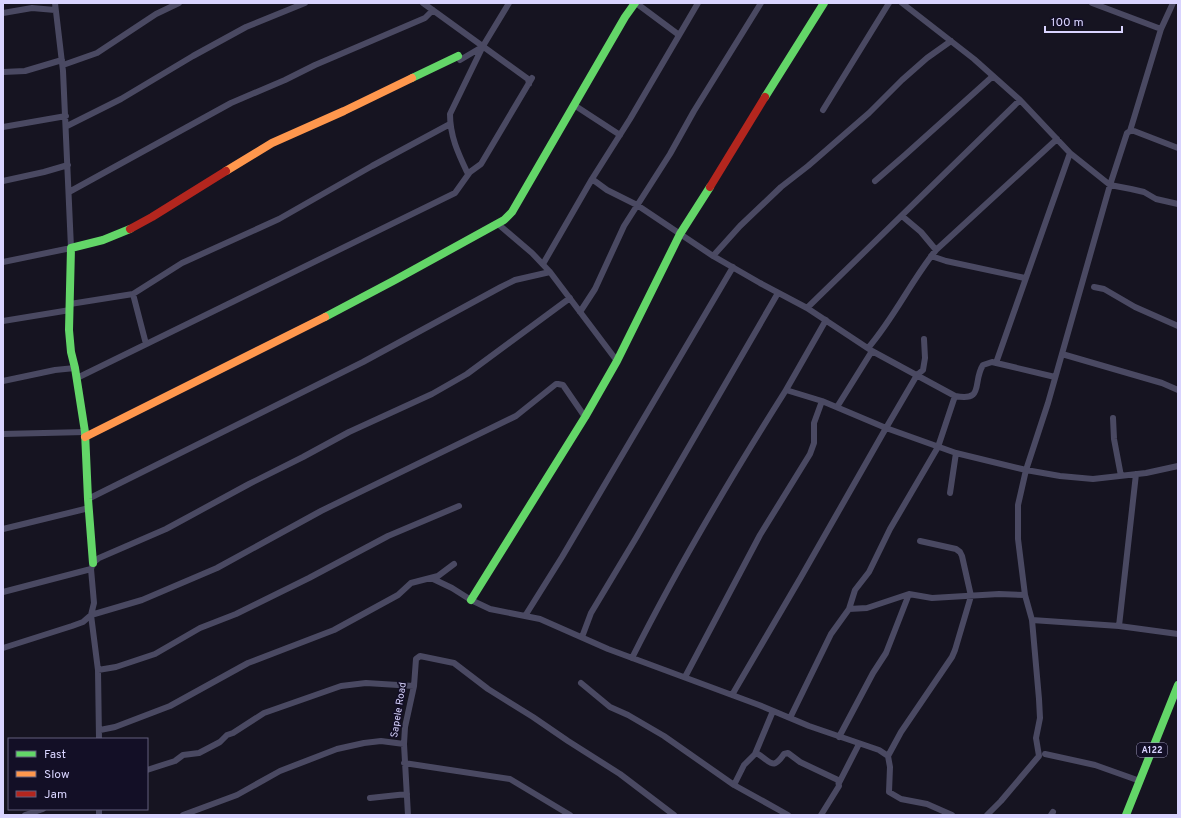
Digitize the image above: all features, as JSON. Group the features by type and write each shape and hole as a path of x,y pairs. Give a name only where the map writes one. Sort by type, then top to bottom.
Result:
{"main road":[{"path":"85,435 314,323 498,224 512,212 625,17 636,3"},
{"path":"471,600 585,417 617,361 680,234 824,3"},
{"path":"92,566 85,435 77,378 71,352 69,330 71,248 103,240 131,228 272,143 459,58"},
{"name":"A122","path":"1126,815 1176,699 1178,685"}],"street":[{"path":"3,72 25,71 97,53 156,14 178,3"},
{"path":"67,126 121,99 193,56 246,27 305,3"},
{"path":"423,3 528,79 529,84"},
{"path":"470,172 467,172 455,145 450,124 450,114 483,46 509,3"},
{"path":"636,3 679,35"},
{"path":"543,264 592,179 620,135 698,3"},
{"path":"580,312 595,288 624,226 761,3"},
{"path":"824,110 889,3"},
{"path":"902,3 993,76 1020,100 1070,153 1110,185 1131,188 1144,192 1156,199 1178,204"},
{"path":"1092,3 1162,29"},
{"path":"987,815 1001,801 1039,756 1036,738 1040,718 1032,620 1025,595 1018,539 1018,505 1026,470 1048,403 1110,185 1127,133 1130,131 1162,29 1173,3"},
{"path":"3,13 55,6 62,62 67,126 71,248 3,262"},
{"path":"69,192 231,103 425,18 433,10"},
{"path":"713,256 740,226 781,187 808,166 869,113 902,80 927,58 951,41"},
{"path":"459,58 483,46"},
{"path":"875,181 993,76"},
{"path":"77,378 455,193 470,172 481,164 532,78"},
{"path":"807,308 1020,100"},
{"path":"574,105 620,135"},
{"path":"3,127 66,116"},
{"path":"3,321 133,294 182,263 279,219 450,124"},
{"path":"1130,131 1134,131 1178,148"},
{"path":"837,407 870,349 919,271 931,256 1057,139"},
{"path":"996,363 1070,153"},
{"path":"3,180 44,172 68,165"},
{"path":"592,179 607,190 637,205 713,256 807,308 870,349 955,396 972,396 977,390 979,371 983,365 992,362 1055,376"},
{"path":"902,216 921,232 936,250"},
{"path":"498,224 532,253 550,272 617,361"},
{"path":"931,256 946,261 1025,278"},
{"path":"525,616 566,550 733,267"},
{"path":"88,499 363,362 514,280 550,272"},
{"path":"1094,287 1104,289 1135,307 1178,326"},
{"path":"582,637 591,613 778,293"},
{"path":"133,294 146,344"},
{"path":"3,592 92,566 98,558 166,529 348,432 432,394 467,374 570,298"},
{"path":"632,658 683,561 786,390 826,320"},
{"path":"732,695 917,375 923,370 925,365 924,338"},
{"path":"1062,354 1162,383 1178,390"},
{"path":"3,381 55,370 75,368"},
{"path":"3,648 83,622 91,615 142,600 217,568 321,511 516,416 556,384 563,385 585,417"},
{"path":"786,390 822,401 886,428 938,447 956,453 1026,470 1082,478 1121,476 1178,466"},
{"path":"790,718 831,634 849,609 855,590 869,572 890,529 938,447 955,396"},
{"path":"685,677 760,535 810,454 814,443 814,423 822,401"},
{"path":"1113,418 1114,439 1121,476"},
{"path":"3,434 85,435"},
{"path":"950,493 956,453"},
{"path":"1119,626 1136,474"},
{"path":"98,670 116,667 155,654 200,628 236,614 309,578 388,536 459,506"},
{"path":"3,528 89,508"},
{"path":"920,542 956,549 960,552 970,596 962,628 952,657 901,732 888,756 890,767 889,792 901,799 927,804 952,815"},
{"path":"100,730 115,727 170,706 248,663 334,630 398,595 412,583 438,576 454,564"},
{"path":"92,566 94,603 91,615 98,670 99,738"},
{"path":"431,578 490,609 540,619 632,658 839,737 879,750 888,756"},
{"path":"849,609 867,608 909,594 932,598 999,594 1025,595"},
{"path":"839,737 873,673 886,652 909,594"},
{"path":"1032,620 1119,626 1178,634"},
{"name":"Sapele Road","path":"408,815 404,762 405,727 414,686 416,659 420,656 454,664 488,689 620,774 674,815"},
{"path":"581,683 610,707 628,715 664,736 734,786 788,815"},
{"path":"148,770 175,761 184,755 199,753 220,742 227,735 233,733 264,713 341,686 366,684 414,686"},
{"path":"734,786 744,766 755,754 774,711"},
{"path":"183,815 237,795 280,771 337,749 381,741 404,744"},
{"path":"821,815 836,792 858,744"},
{"path":"755,754 758,754 775,764 778,763 784,754 788,753 800,762 835,778 839,783"},
{"path":"1045,754 1096,765 1140,781"},
{"path":"404,762 510,779 570,815"},
{"path":"370,798 406,794"},
{"path":"25,815 40,810"}],"traffic: fast":[{"path":"325,317 504,220 512,212 625,17 635,3"},
{"path":"765,97 824,3"},
{"path":"412,78 458,56"},
{"path":"471,600 585,417 617,361 680,234 710,187"},
{"path":"93,563 85,432 71,352 69,330 71,248 103,240 130,229"},
{"path":"1126,815 1178,685"}],"traffic: slow":[{"path":"226,171 272,143 344,111 412,78"},
{"path":"85,437 325,317"}],"traffic: jam":[{"path":"710,187 765,97"},
{"path":"130,229 226,171"}]}
